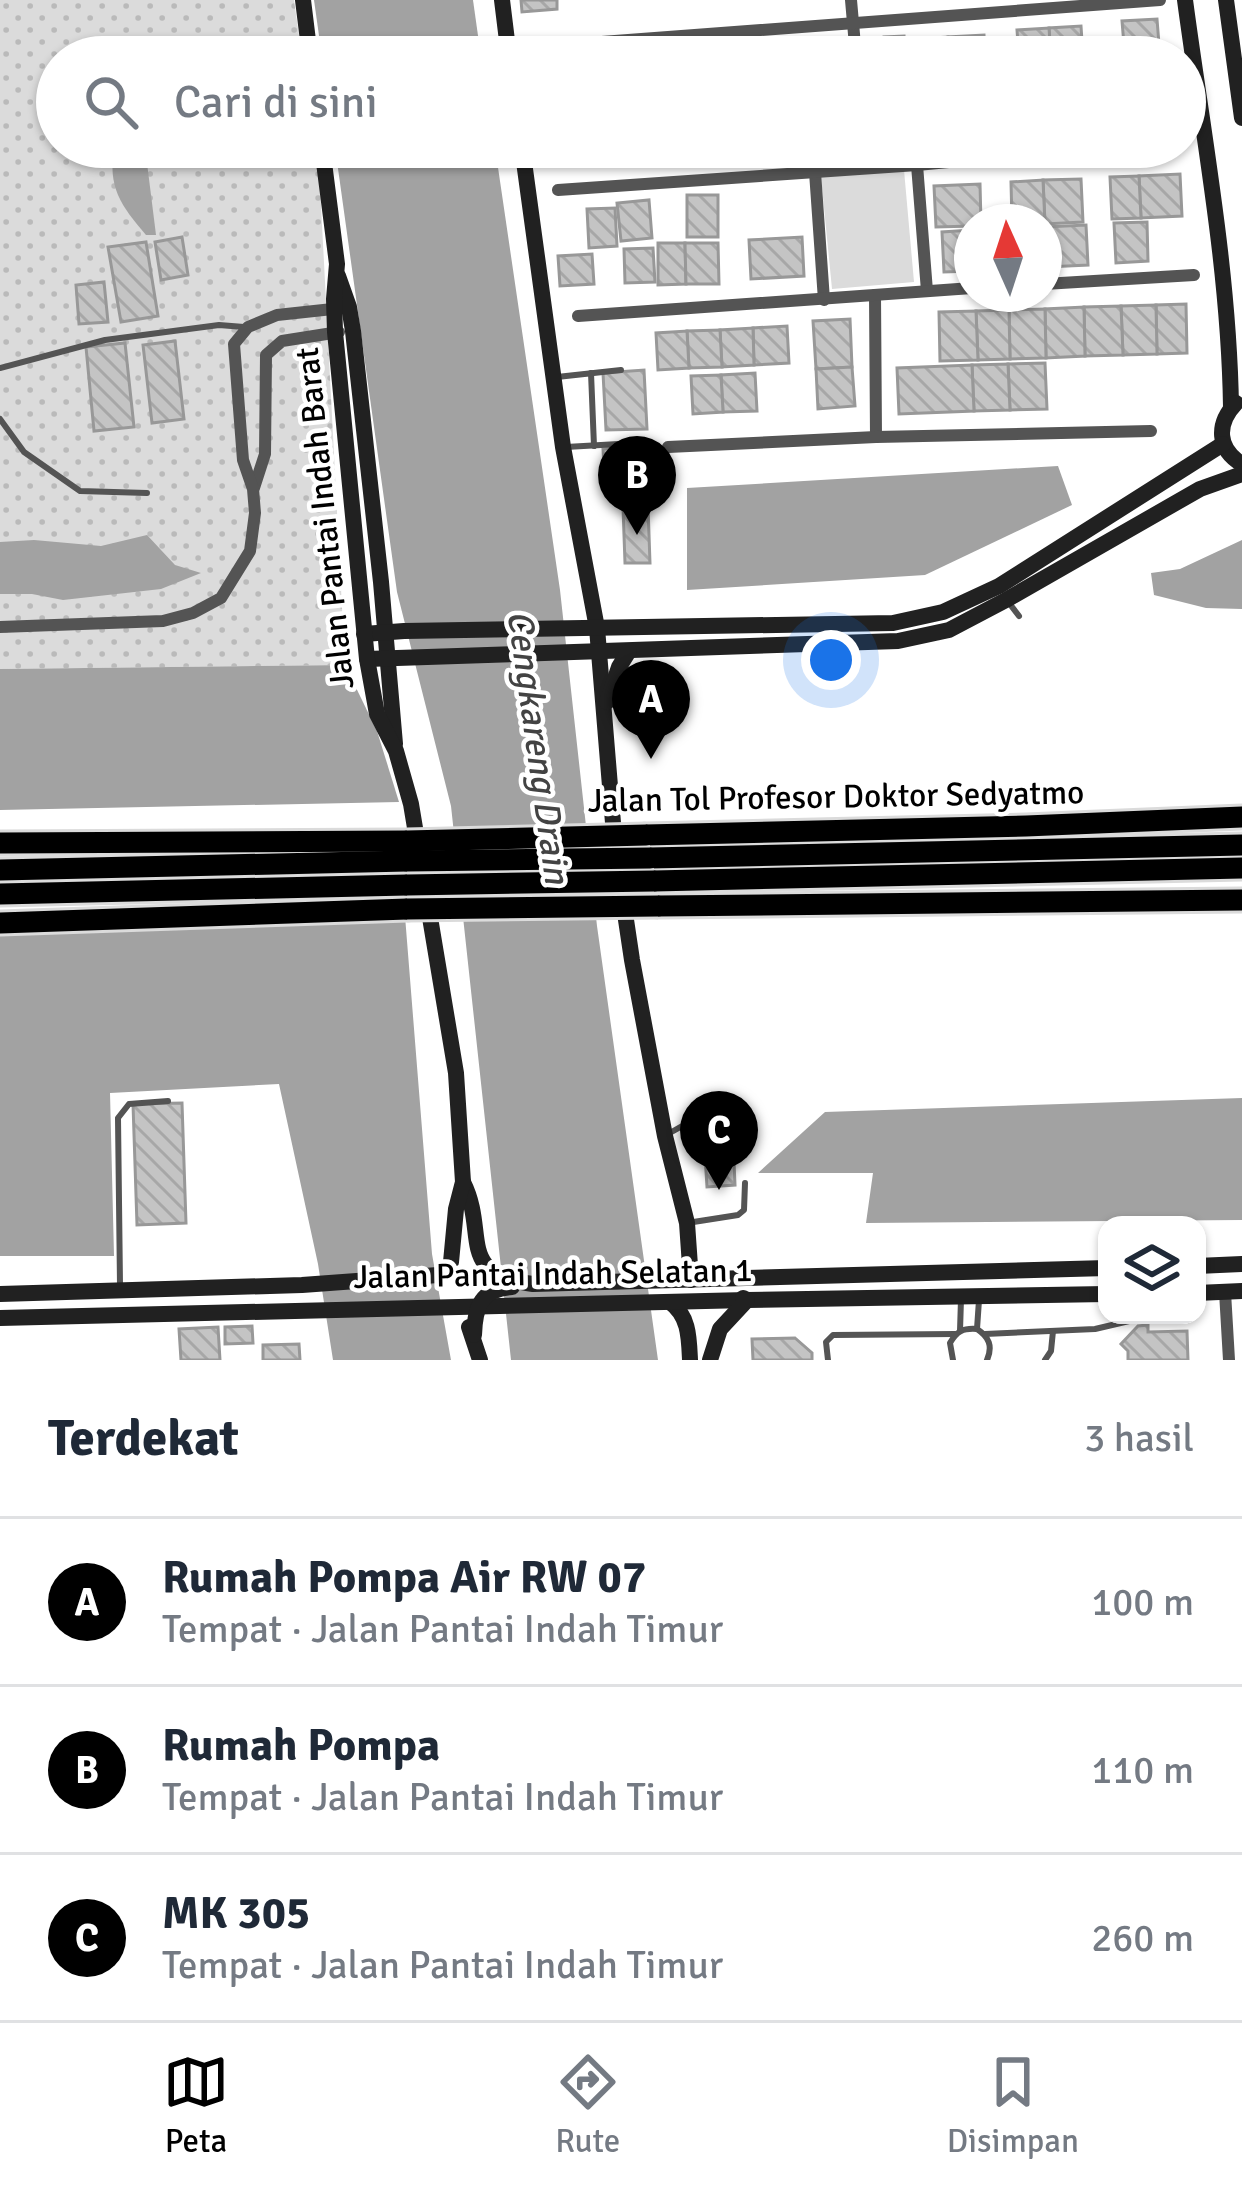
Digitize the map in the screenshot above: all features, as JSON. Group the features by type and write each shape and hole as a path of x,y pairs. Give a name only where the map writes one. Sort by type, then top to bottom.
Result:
{"highway":[{"name":"Jalan Tol Profesor Doktor Sedyatmo","path":"0,870 646,835 1242,817"},
{"name":"Jalan Tol Profesor Doktor Sedyatmo","path":"0,843 650,858 1242,845"},
{"path":"0,894 1242,868"},
{"path":"0,923 407,909 1242,900"}],"main road":[{"path":"303,0 307,36"},
{"path":"502,0 507,36"},
{"path":"1185,0 1190,36"},
{"path":"1226,0 1242,118"},
{"path":"1206,153 1237,403 1223,419 1223,444 1242,464"},
{"name":"Jalan Pantai Indah Barat","path":"325,168 344,332 398,657 396,751"},
{"path":"525,168 563,447 596,628 624,914 664,1136 687,1223 691,1280"},
{"name":"Jalan Pantai Indah Barat","path":"344,332 367,658 376,714 396,751 411,804 452,1052 463,1182 454,1249"},
{"path":"364,634 893,623 943,612 999,586 1223,444"},
{"path":"367,658 898,641 949,630 1200,489 1242,474"},
{"path":"604,720 612,683 629,651"},
{"name":"Jalan Pantai Indah Barat","path":"463,1182 473,1207 476,1246"},
{"name":"Jalan Pantai Indah Selatan 1","path":"476,1246 499,1290"},
{"name":"Jalan Pantai Indah Selatan 1","path":"0,1294 302,1285 438,1275 446,1271 454,1249"},
{"path":"1206,1266 1242,1264"},
{"name":"Jalan Pantai Indah Selatan 1","path":"0,1318 478,1306 499,1290 533,1284 1098,1268"},
{"path":"658,1280 747,1300"},
{"name":"Jalan Pantai Indah Selatan 1","path":"499,1290 664,1302 1098,1294"},
{"path":"1206,1293 1237,1293"},
{"path":"710,1360 720,1329 747,1300"},
{"path":"664,1302 679,1309 684,1318 691,1360"},
{"path":"478,1306 473,1335 480,1360"},
{"path":"448,1307 473,1335"}],"street":[{"path":"850,0 853,36"},
{"path":"710,36 1160,0"},
{"path":"558,190 867,168"},
{"path":"917,168 927,290"},
{"path":"814,172 824,300"},
{"path":"1062,283 1194,275"},
{"path":"578,316 954,289"},
{"path":"875,295 876,437"},
{"path":"0,627 163,621 194,613 221,598 250,551 256,513 243,460 234,344 248,327 278,315 341,308"},
{"path":"253,489 265,454 266,355 282,341 344,332"},
{"path":"668,447 1151,431"},
{"path":"1229,1360 1237,1293"}],"lane":[{"path":"0,368 105,340 219,325 248,327"},
{"path":"553,377 621,370"},
{"path":"591,373 594,446"},
{"path":"0,419 24,452 80,491 147,493"},
{"path":"563,447 636,443"},
{"path":"1006,601 1018,616"},
{"path":"121,1290 118,1118 129,1104 168,1101"},
{"path":"664,1136 698,1117"},
{"path":"687,1223 738,1215 744,1210 745,1183"},
{"path":"970,1297 991,1352 987,1360"},
{"path":"953,1360 950,1342 970,1297"},
{"path":"828,1360 826,1342 833,1335 1094,1329 1116,1324"},
{"path":"1046,1360 1053,1330"}],"shaded area":[{"path":"0,0 294,0 299,36 36,36 36,168 318,168 345,665 0,669"},
{"path":"904,170 914,282 832,289 821,177"}],"water":[{"path":"314,0 473,0 478,36 319,36"},
{"path":"113,168 148,168 156,235 146,235 130,215 118,195"},
{"name":"Cengkareng Drain","path":"338,168 498,168 560,590 597,926 658,1360 511,1360 451,806 397,592"},
{"path":"1058,466 1072,505 925,575 687,590 687,488"},
{"path":"147,535 175,565 201,573 161,589 63,600 0,594 0,542 101,546"},
{"path":"1242,540 1242,609 1206,608 1154,595 1151,573 1180,569"},
{"path":"345,665 377,731 399,802 0,810 0,669"},
{"path":"405,916 432,1254 451,1360 333,1360 318,1264 279,1084 110,1093 114,1256 0,1256 0,926"},
{"path":"1242,1098 1242,1220 1098,1216 1098,1221 866,1223 873,1173 758,1173 825,1112"}],"building":[{"path":"521,0 557,0 557,9 522,12"},
{"path":"1157,19 1158,36 1123,36 1122,21"},
{"path":"1081,26 1082,36 1050,36 1049,28"},
{"path":"1049,28 1050,36 1017,36 1017,30"},
{"path":"1180,174 1182,216 1141,218 1139,176"},
{"path":"1139,176 1141,218 1112,219 1110,177"},
{"path":"1081,179 1083,222 1062,223 1062,204 1044,204 1043,180"},
{"path":"1043,180 1044,204 1012,204 1011,182"},
{"path":"980,184 981,204 954,204 954,226 936,227 934,186"},
{"path":"687,195 718,195 718,237 687,237"},
{"path":"649,200 652,238 621,241 617,203"},
{"path":"615,208 617,246 589,248 587,209"},
{"path":"1147,222 1148,261 1116,263 1114,223"},
{"path":"1086,225 1088,265 1062,266 1062,226"},
{"path":"954,231 954,272 944,272 942,232"},
{"path":"182,237 188,275 161,280 155,242"},
{"path":"802,237 804,276 751,279 749,240"},
{"path":"146,242 158,316 121,322 108,247"},
{"path":"658,243 685,243 686,284 658,285"},
{"path":"685,243 718,243 719,284 686,284"},
{"path":"653,248 655,282 625,283 624,249"},
{"path":"592,254 594,284 560,286 558,256"},
{"path":"104,282 108,322 79,324 76,285"},
{"path":"1186,304 1187,353 1157,354 1156,305"},
{"path":"1156,305 1157,354 1123,355 1121,306"},
{"path":"1121,306 1123,355 1085,356 1084,307"},
{"path":"1084,307 1085,356 1046,358 1045,312 1062,312 1062,308"},
{"path":"939,312 976,312 978,360 940,361"},
{"path":"976,312 1009,312 1010,359 978,360"},
{"path":"1009,312 1045,312 1046,358 1010,359"},
{"path":"850,319 852,367 816,369 813,321"},
{"path":"787,326 789,363 754,365 753,328"},
{"path":"753,328 754,365 722,367 720,330"},
{"path":"720,330 722,367 689,368 687,331"},
{"path":"687,331 689,368 658,370 656,333"},
{"path":"175,341 184,419 152,423 143,345"},
{"path":"125,343 134,427 94,431 86,347"},
{"path":"1045,363 1047,409 1010,410 1008,364"},
{"path":"1008,364 1010,410 974,411 972,365"},
{"path":"972,365 974,411 899,414 897,368"},
{"path":"852,367 855,406 818,409 816,369"},
{"path":"644,370 647,429 606,430 603,373"},
{"path":"755,373 757,411 723,412 721,375"},
{"path":"721,375 723,412 693,414 691,376"},
{"path":"633,447 634,465 604,468 603,449"},
{"path":"648,506 650,563 625,563 623,507"},
{"path":"182,1103 186,1223 137,1225 133,1104"},
{"path":"733,1138 735,1185 707,1187 704,1140"},
{"path":"1148,1325 1148,1332 1187,1331 1188,1360 1128,1360 1128,1351 1121,1344 1138,1326"},
{"path":"252,1326 253,1343 225,1344 225,1327"},
{"path":"218,1327 220,1360 181,1360 179,1329"},
{"path":"795,1338 812,1353 812,1360 753,1360 752,1339"},
{"path":"299,1344 300,1360 263,1360 263,1345"}],"place":[{"name":"Rumah Pompa","path":"637,535"},
{"name":"Rumah Pompa Air RW 07","path":"651,759"},
{"name":"MK 305","path":"719,1190"}]}
